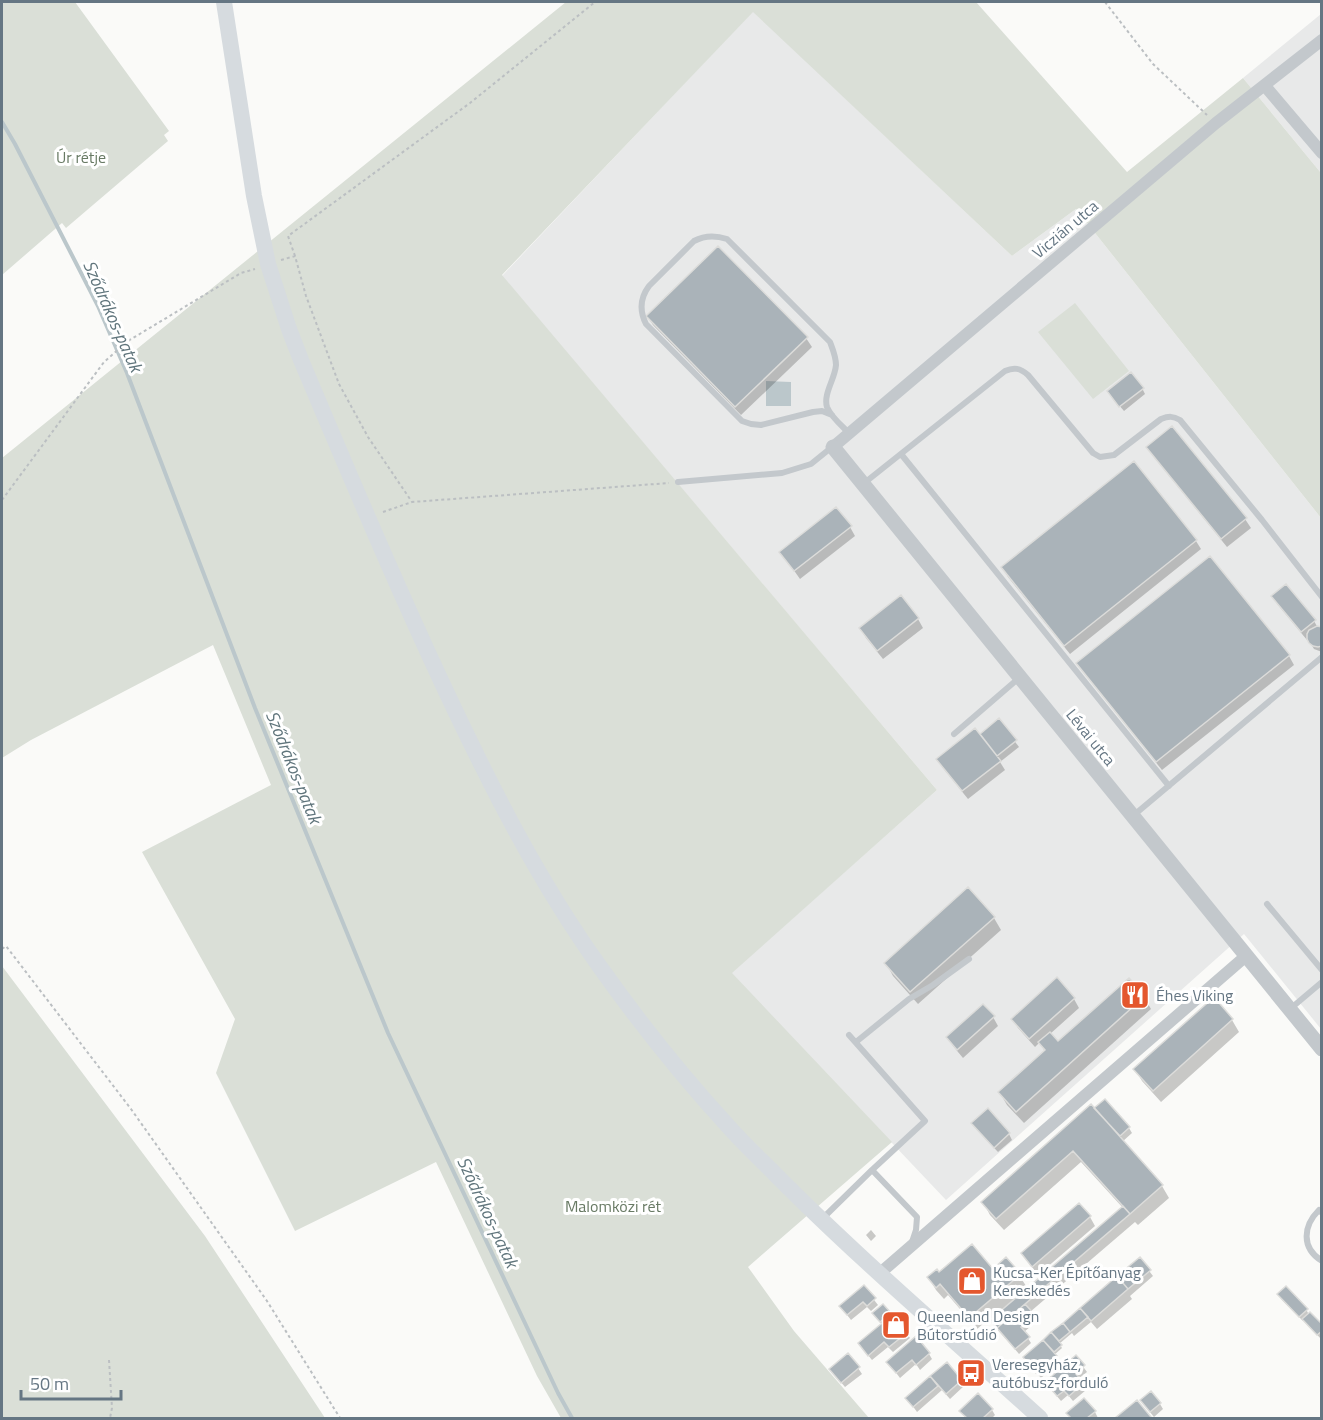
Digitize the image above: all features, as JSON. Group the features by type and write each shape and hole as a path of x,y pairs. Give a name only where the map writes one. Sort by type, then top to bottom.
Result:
{"main road":[{"path":"224,2 254,196 268,264 297,350 418,632 494,792 518,837 556,901 598,964 660,1047 728,1126 821,1220 1040,1419"}],"street":[{"name":"Viczián utca","path":"833,447 1216,123 1322,40"},
{"path":"1265,86 1322,153"},
{"name":"Lévai utca","path":"833,447 1322,1049"},
{"path":"879,1274 1246,956"}],"lane":[{"path":"832,416 822,411 761,425 742,421 646,324 640,308 644,293 694,241 701,237 711,236 727,239 830,342 835,353 836,364 827,406 832,416 849,434"},
{"path":"863,484 1005,371 1023,370 1093,453 1100,457 1114,455 1123,450 1167,416 1180,420 1322,597"},
{"path":"678,482 782,473 812,464 833,447"},
{"path":"901,454 1169,786"},
{"path":"1133,816 1322,657"},
{"path":"954,734 1020,678"},
{"path":"1267,904 1322,970"},
{"path":"856,1042 909,999 969,959"},
{"path":"1290,1010 1322,982"},
{"path":"821,1220 925,1120 849,1035"},
{"path":"872,1170 917,1217 911,1246"},
{"path":"1322,1213 1319,1210 1313,1217 1308,1224 1306,1234 1311,1252 1322,1261"}],"path":[{"path":"412,502 368,437 339,384 306,296 288,236 470,103 595,2"},
{"path":"1105,2 1153,64 1216,123"},
{"path":"2,500 104,362 128,341 241,273 295,256"},
{"path":"368,517 412,502 678,482"},
{"path":"2,949 6,946 131,1109 267,1301 340,1419"},
{"path":"109,1360 112,1408 110,1419"}],"shaded area":[{"path":"753,11 1012,256 1076,209 1321,518 1321,1029 1244,934 946,1200 731,973 937,790 502,276"},
{"path":"1321,14 1321,173 1243,78"},
{"path":"766,381 791,382 791,406 766,406"}],"green space":[{"name":"Úr rétje","path":"2,2 75,2 169,131 164,135 168,141 66,228 62,223 2,275"},
{"name":"Malomközi rét","path":"566,2 976,2 1127,172 1243,78 1321,173 1321,518 1076,209 1012,256 753,12 502,275 937,790 732,973 892,1142 748,1267 794,1331 869,1418 561,1418 537,1376 436,1162 295,1231 216,1073 235,1019 142,852 271,785 213,645 31,740 2,758 2,458"},
{"path":"1075,303 1129,371 1093,399 1038,332"},
{"path":"2,966 205,1236 325,1418 2,1418"}],"building":[{"path":"718,246 808,337 735,407 646,316"},
{"path":"1131,372 1144,388 1119,407 1107,391"},
{"path":"1172,426 1247,518 1221,539 1146,447"},
{"path":"1134,461 1197,540 1064,646 1001,567"},
{"path":"836,507 852,526 794,571 779,552"},
{"path":"1210,556 1290,655 1156,762 1076,663"},
{"path":"1286,584 1316,620 1301,632 1271,596"},
{"path":"901,595 919,618 877,651 859,628"},
{"path":"1317,626 1322,627 1322,646 1318,647 1313,646 1307,639 1309,630"},
{"path":"999,718 1017,740 997,756 980,734"},
{"path":"975,728 1001,761 962,791 936,759"},
{"path":"968,887 995,917 910,992 884,963"},
{"path":"1057,977 1075,998 1029,1039 1011,1019"},
{"path":"1129,978 1145,996 1016,1112 998,1092 1045,1050 1038,1042 1050,1032 1058,1041"},
{"path":"1214,997 1233,1019 1153,1091 1133,1069"},
{"path":"983,1004 995,1016 957,1050 946,1037"},
{"path":"1105,1099 1130,1127 1120,1136 1094,1108"},
{"path":"1091,1104 1163,1185 1130,1214 1073,1151 996,1219 981,1202"},
{"path":"988,1108 1010,1133 994,1148 971,1123"},
{"path":"1079,1203 1091,1216 1032,1267 1021,1253"},
{"path":"1123,1206 1130,1214 997,1328 990,1320"},
{"name":"Kucsa-Ker Építőanyag Kereskedés","path":"972,1244 993,1269 1006,1257 1021,1274 969,1318 940,1284 936,1288 927,1277 937,1269 939,1272"},
{"path":"1140,1257 1151,1270 1128,1289 1117,1276"},
{"path":"1117,1276 1128,1289 1091,1321 1080,1308"},
{"path":"864,1285 876,1298 867,1306 863,1302 847,1315 839,1306"},
{"path":"1286,1286 1308,1309 1299,1317 1277,1294"},
{"path":"883,1304 891,1313 880,1322 872,1313"},
{"path":"1025,1304 1035,1315 1021,1327 1030,1337 1015,1349 997,1328"},
{"path":"1080,1308 1088,1317 1070,1332 1063,1323"},
{"path":"1310,1312 1322,1324 1322,1331 1317,1335 1302,1319"},
{"path":"893,1314 908,1332 889,1347 884,1342 868,1356 858,1343"},
{"path":"1063,1323 1070,1332 1059,1341 1051,1332"},
{"path":"1051,1332 1062,1345 1054,1352 1043,1340"},
{"path":"916,1336 930,1353 916,1365 912,1360 896,1373 886,1362"},
{"path":"1043,1340 1057,1356 1036,1373 1023,1357"},
{"path":"848,1353 860,1367 841,1383 829,1369"},
{"path":"1076,1355 1085,1365 1076,1374 1084,1383 1069,1396 1064,1391 1057,1396 1045,1382"},
{"path":"947,1362 962,1380 946,1394 930,1376"},
{"path":"930,1376 938,1386 913,1407 905,1398"},
{"path":"1151,1391 1161,1403 1150,1412 1140,1400"},
{"path":"978,1393 993,1409 983,1418 967,1418 959,1411"},
{"path":"1084,1398 1096,1411 1087,1418 1071,1418 1066,1413"},
{"path":"1137,1400 1151,1417 1115,1418"}],"waterway":[{"name":"Sződrákos-patak","path":"2,122 98,306 127,373 255,708 388,1033 558,1393 572,1418"}],"place":[{"name":"Éhes Viking","path":"1135,995"},
{"name":"Kucsa-Ker Építőanyag Kereskedés","path":"972,1281"},
{"name":"Queenland Design Bútorstúdió","path":"896,1325"},
{"name":"Veresegyház, autóbusz-forduló","path":"971,1373"}]}
